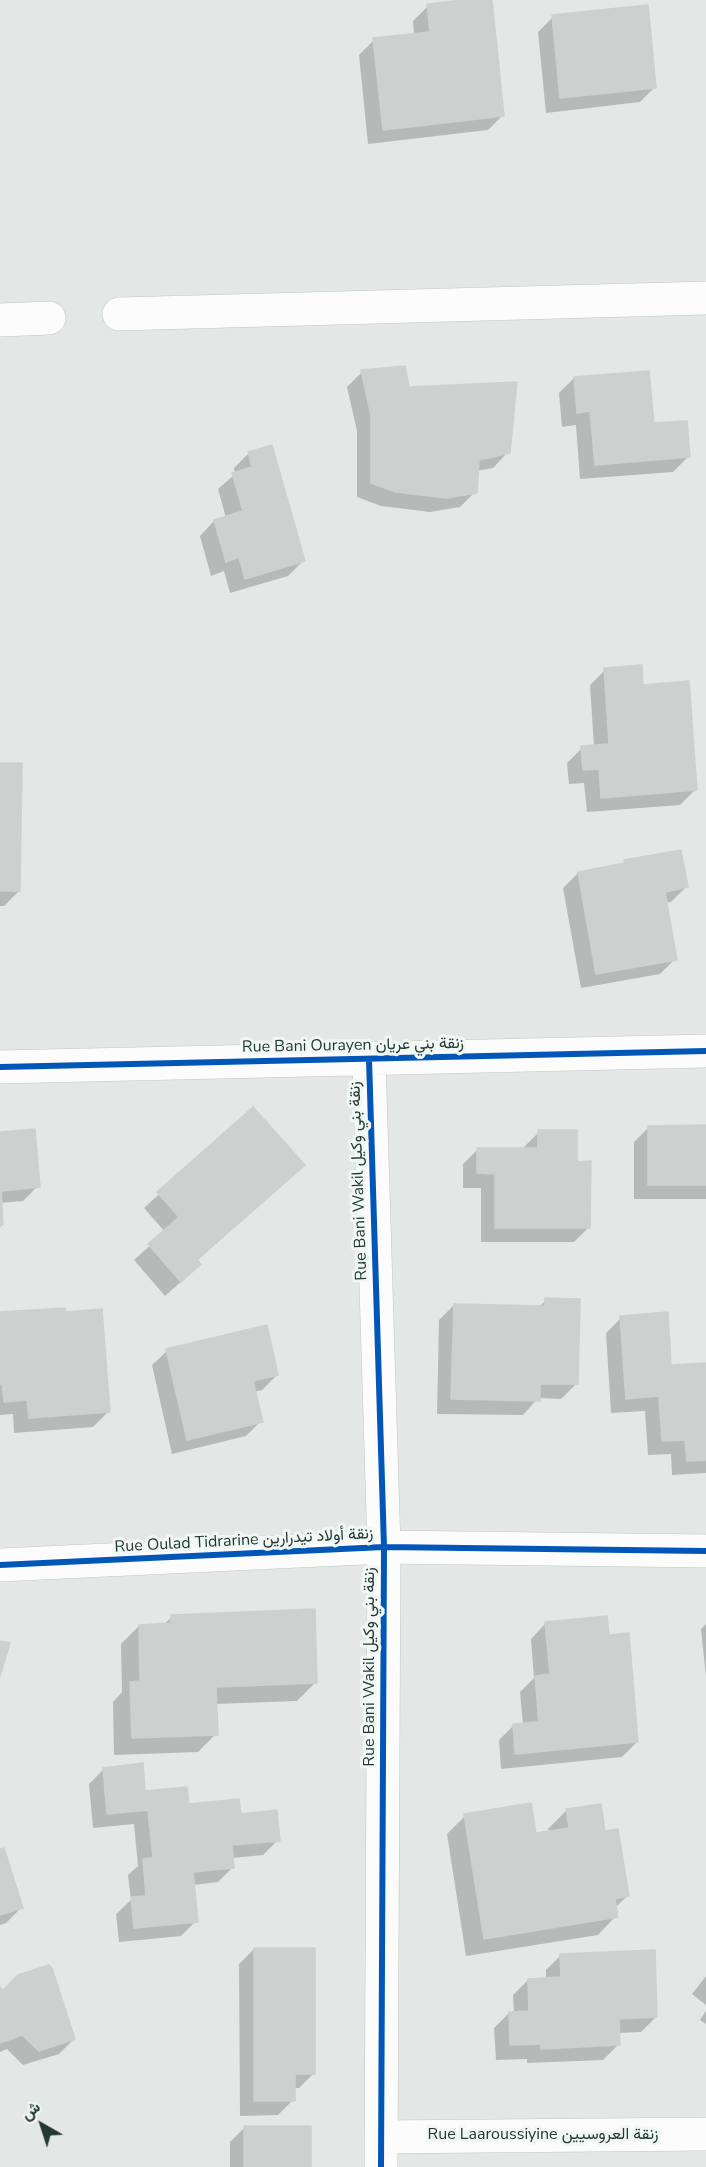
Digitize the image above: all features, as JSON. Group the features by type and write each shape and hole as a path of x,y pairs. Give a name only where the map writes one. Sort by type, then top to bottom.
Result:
{"street":[{"path":"119,314 706,298"},
{"path":"0,320 50,318"},
{"name":"Rue Bani Ourayen زنقة بني عريان","path":"0,1067 706,1052"},
{"name":"Rue Bani Wakil زنقة بني وكيل","path":"369,1059 384,1547 381,2152"},
{"name":"Rue Oulad Tidrarine زنقة أولاد تيدرارين","path":"0,1564 384,1547 706,1551"},
{"name":"Rue Laaroussiyine زنقة العروسيين","path":"381,2152 706,2134"}],"building":[{"path":"492,0 504,116 383,130 373,38 430,32 427,4"},
{"path":"648,5 656,88 560,98 552,15"},
{"path":"405,366 409,387 517,382 510,453 479,460 477,493 446,498 396,492 371,483 371,415 361,370"},
{"path":"649,371 654,423 687,421 690,457 595,465 590,411 577,413 574,377"},
{"path":"272,445 305,561 245,579 239,557 226,562 214,520 243,511 232,473 252,467 248,452"},
{"path":"642,665 643,685 689,681 697,790 601,798 599,769 583,770 581,746 609,744 604,668"},
{"path":"0,763 22,763 20,891 0,891"},
{"path":"681,850 688,887 665,892 677,960 596,974 578,872 625,863 624,860"},
{"path":"253,1107 305,1165 197,1260 201,1264 181,1282 148,1244 179,1217 157,1192"},
{"path":"706,1125 706,1185 648,1185 648,1126"},
{"path":"35,1129 40,1187 1,1191 3,1225 0,1225 0,1132"},
{"path":"538,1130 577,1130 577,1162 591,1161 590,1228 495,1228 495,1174 477,1173 477,1148 538,1148"},
{"path":"545,1298 580,1299 578,1384 540,1384 540,1401 451,1399 454,1304 545,1306"},
{"path":"65,1308 66,1312 102,1309 110,1412 29,1418 27,1400 4,1402 2,1384 0,1384 0,1312"},
{"path":"668,1312 671,1365 706,1363 706,1460 687,1461 685,1440 662,1441 659,1396 626,1399 620,1316"},
{"path":"267,1325 278,1375 253,1381 263,1422 187,1440 166,1349"},
{"path":"315,1609 317,1683 216,1687 218,1735 132,1738 130,1682 140,1681 139,1625 171,1623 171,1615"},
{"path":"607,1616 609,1635 629,1633 638,1742 515,1754 513,1724 539,1722 535,1676 550,1674 545,1622"},
{"path":"0,1641 10,1643 0,1676"},
{"path":"143,1763 145,1791 187,1787 189,1804 239,1799 241,1814 277,1810 280,1841 232,1845 234,1868 193,1872 198,1922 134,1928 131,1897 146,1896 143,1859 153,1858 148,1810 107,1814 103,1768"},
{"path":"531,1803 536,1833 569,1828 566,1809 601,1804 605,1831 618,1829 629,1896 615,1899 618,1917 484,1939 464,1814"},
{"path":"4,1848 23,1908 0,1915 0,1849"},
{"path":"254,1948 315,1948 315,2074 295,2074 295,2101 254,2101"},
{"path":"655,1950 657,2017 619,2019 620,2045 541,2049 541,2044 510,2045 509,2012 529,2011 528,1979 561,1977 560,1954"},
{"path":"49,1965 52,1968 75,2039 39,2051 22,2035 0,2043 0,1987 3,1990 18,1975"},
{"path":"244,2126 311,2126 311,2167 244,2167"}],"cycle path":[{"path":"0,1067 706,1051"},
{"path":"369,1059 384,1547 381,2167"},
{"path":"0,1565 384,1547 706,1551"}]}
